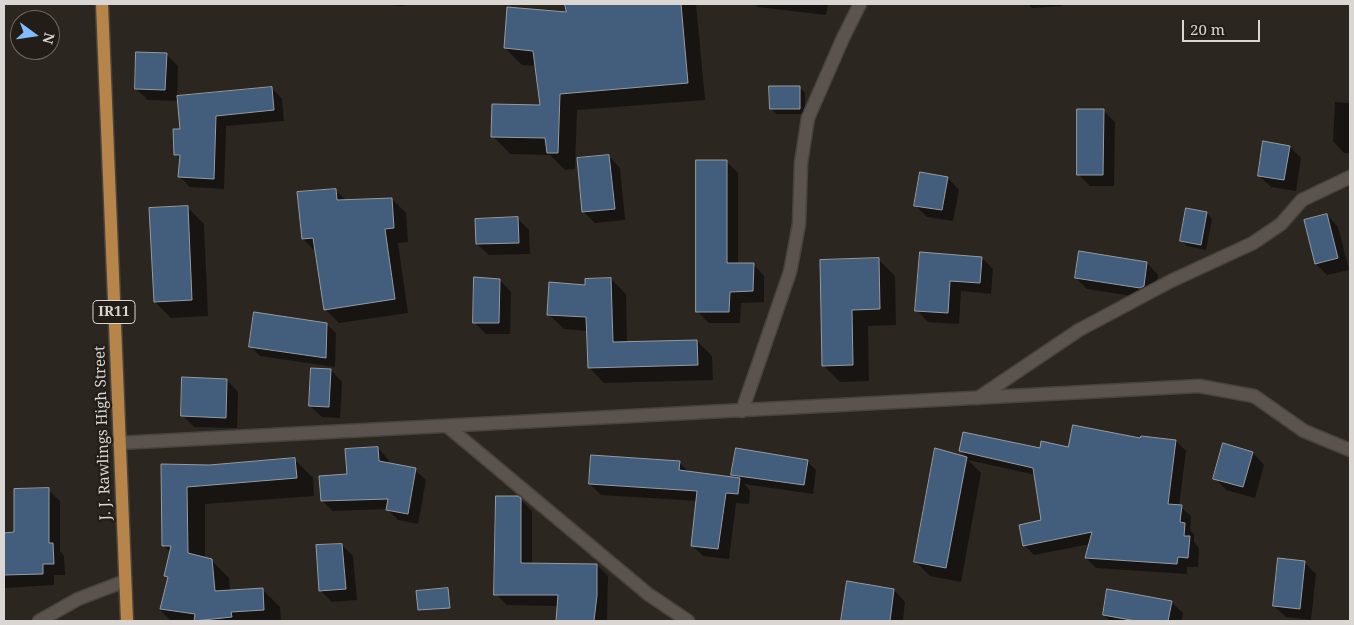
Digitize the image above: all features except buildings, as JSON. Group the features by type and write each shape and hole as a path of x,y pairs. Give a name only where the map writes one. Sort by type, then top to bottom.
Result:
{"main road":[{"name":"J. J. Rawlings High Street","path":"102,4 127,621"}],"street":[{"path":"742,411 790,272 799,224 801,162 808,118 860,4"},
{"path":"977,399 1078,330 1171,281 1252,243 1281,224 1302,200 1350,177"},
{"path":"119,443 1199,386 1254,396 1304,431 1350,450"},
{"path":"447,426 648,594 688,621"},
{"path":"39,621 78,599 125,581"}]}
